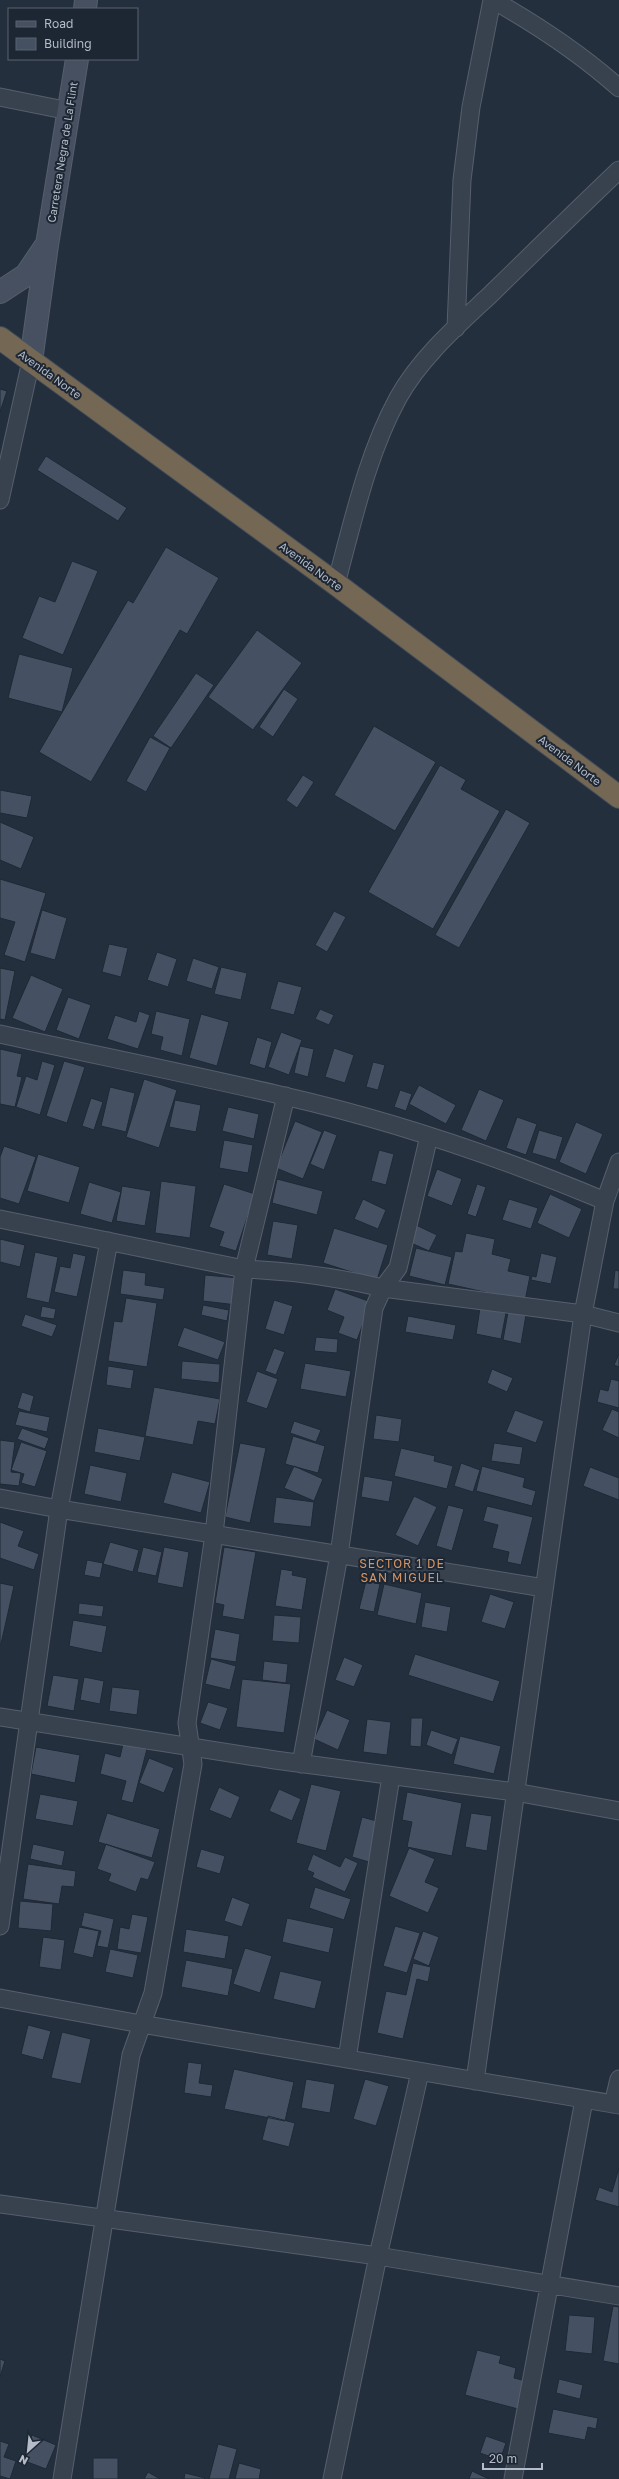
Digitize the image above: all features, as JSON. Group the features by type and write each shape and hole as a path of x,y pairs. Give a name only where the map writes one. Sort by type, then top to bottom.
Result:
{"highway":[{"name":"Avenida Norte","path":"0,338 336,584 619,797"}],"main road":[{"name":"Carretera Negra de La Flint","path":"31,361 47,245 77,60"},
{"name":"Carretera Negra de La Flint","path":"0,292 26,275 47,245"}],"street":[{"path":"456,328 462,180 470,106 492,0 532,23 600,71 619,88"},
{"path":"0,97 69,111"},
{"path":"336,584 364,481 386,423 399,397 417,371 456,328 619,170"},
{"path":"0,500 31,361"},
{"path":"0,1034 286,1096 429,1136 558,1182 605,1201"},
{"path":"62,2479 131,2055 154,1985 193,1764 187,1723 214,1534 244,1269 286,1096"},
{"path":"301,1764 339,1555 374,1308 383,1288 398,1268 429,1136"},
{"path":"475,2081 583,1314 605,1201 619,1162"},
{"path":"0,1219 244,1269 281,1271 352,1281 383,1288 583,1314 619,1323"},
{"path":"0,1926 59,1509 109,1241"},
{"path":"0,1498 59,1509 544,1588"},
{"path":"0,1717 301,1764 515,1792 619,1811"},
{"path":"347,2059 391,1776"},
{"path":"0,1998 141,2024 616,2105 619,2079"},
{"path":"332,2479 378,2256 420,2072"},
{"path":"513,2479 548,2284 584,2100"},
{"path":"0,2204 378,2256 619,2296"}],"building":[{"path":"0,389 7,391 0,412"},
{"path":"46,456 127,508 118,521 37,470"},
{"path":"166,547 219,578 187,634 180,630 91,782 39,752 128,600 133,603"},
{"path":"72,561 98,571 63,655 22,638 39,596 55,602"},
{"path":"257,630 302,663 253,730 208,697"},
{"path":"19,654 73,668 62,712 8,698"},
{"path":"196,673 214,685 171,748 153,736"},
{"path":"284,689 298,699 273,737 259,727"},
{"path":"374,726 436,762 395,831 334,795"},
{"path":"150,737 170,748 146,792 126,781"},
{"path":"440,765 466,780 461,789 500,811 433,929 368,892"},
{"path":"303,775 314,782 297,808 286,800"},
{"path":"0,790 32,796 27,818 0,813"},
{"path":"506,809 530,823 459,948 435,935"},
{"path":"0,822 34,837 21,869 0,860"},
{"path":"0,879 46,893 25,962 4,955 15,922 0,918"},
{"path":"42,910 67,918 55,960 30,953"},
{"path":"334,911 346,917 327,952 315,945"},
{"path":"109,944 128,948 121,977 102,972"},
{"path":"157,952 177,959 168,987 147,980"},
{"path":"193,958 219,967 212,989 186,981"},
{"path":"221,967 247,973 241,1000 214,994"},
{"path":"0,968 15,971 5,1020 0,1019"},
{"path":"31,975 63,989 45,1032 12,1018"},
{"path":"278,981 302,987 294,1015 270,1009"},
{"path":"68,997 91,1005 79,1039 56,1030"},
{"path":"320,1009 334,1015 329,1025 315,1019"},
{"path":"139,1011 150,1015 138,1049 107,1039 115,1015 136,1022"},
{"path":"156,1011 190,1019 182,1056 160,1050 163,1037 151,1034"},
{"path":"201,1014 229,1022 217,1066 189,1058"},
{"path":"281,1032 302,1040 289,1075 268,1067"},
{"path":"257,1037 272,1042 265,1069 249,1064"},
{"path":"300,1046 314,1049 308,1077 294,1073"},
{"path":"334,1048 354,1055 345,1083 325,1077"},
{"path":"0,1049 22,1054 17,1076 22,1077 15,1107 0,1104"},
{"path":"42,1061 55,1065 40,1115 16,1107 26,1076 37,1080"},
{"path":"64,1061 85,1067 67,1123 46,1116"},
{"path":"373,1062 385,1065 378,1090 366,1087"},
{"path":"144,1079 177,1090 159,1148 126,1137"},
{"path":"419,1085 456,1105 446,1124 409,1104"},
{"path":"110,1087 135,1093 126,1132 101,1126"},
{"path":"479,1089 504,1100 486,1141 461,1130"},
{"path":"400,1090 412,1094 406,1111 394,1107"},
{"path":"91,1098 103,1102 94,1130 82,1126"},
{"path":"175,1100 201,1105 196,1132 169,1127"},
{"path":"228,1107 259,1114 254,1139 222,1131"},
{"path":"517,1117 537,1124 526,1155 506,1148"},
{"path":"295,1121 322,1132 303,1179 276,1168"},
{"path":"576,1122 603,1134 586,1174 559,1162"},
{"path":"324,1130 337,1135 324,1170 310,1164"},
{"path":"539,1130 563,1137 556,1160 532,1153"},
{"path":"224,1140 253,1145 248,1173 219,1168"},
{"path":"4,1146 36,1157 19,1204 0,1198 0,1157"},
{"path":"379,1150 394,1154 386,1185 371,1181"},
{"path":"38,1154 80,1167 69,1203 27,1191"},
{"path":"437,1169 462,1179 452,1206 427,1196"},
{"path":"277,1179 323,1191 317,1215 272,1203"},
{"path":"161,1181 196,1186 190,1238 155,1233"},
{"path":"89,1182 121,1192 112,1223 80,1214"},
{"path":"224,1184 255,1194 236,1251 219,1246 224,1232 209,1227"},
{"path":"477,1184 486,1187 476,1217 467,1214"},
{"path":"122,1186 151,1191 145,1226 116,1221"},
{"path":"550,1194 582,1209 569,1238 537,1223"},
{"path":"363,1199 386,1210 378,1229 354,1219"},
{"path":"509,1199 538,1208 531,1229 502,1220"},
{"path":"273,1221 298,1225 292,1259 267,1255"},
{"path":"416,1225 437,1235 429,1251 409,1242"},
{"path":"334,1228 388,1245 377,1280 323,1263"},
{"path":"466,1233 495,1239 492,1254 511,1259 508,1271 530,1276 525,1301 448,1284 455,1251 462,1252"},
{"path":"0,1239 25,1245 20,1267 0,1262"},
{"path":"416,1248 452,1257 445,1285 409,1276"},
{"path":"35,1252 58,1257 49,1303 26,1298"},
{"path":"73,1253 86,1256 77,1297 54,1292 60,1266 70,1268"},
{"path":"541,1253 557,1257 551,1284 531,1280 532,1276 536,1277"},
{"path":"123,1270 146,1273 145,1285 165,1288 163,1300 120,1294"},
{"path":"615,1270 619,1271 619,1289 613,1289"},
{"path":"205,1275 239,1278 237,1305 203,1301"},
{"path":"335,1289 371,1302 357,1340 338,1333 344,1317 327,1310"},
{"path":"126,1298 157,1303 147,1367 108,1361 114,1321 122,1322"},
{"path":"274,1300 293,1306 284,1335 265,1329"},
{"path":"203,1305 229,1310 227,1321 201,1315"},
{"path":"42,1306 56,1309 54,1319 40,1317"},
{"path":"480,1308 506,1313 501,1339 476,1334"},
{"path":"508,1312 526,1315 521,1344 503,1340"},
{"path":"25,1314 57,1325 52,1337 21,1326"},
{"path":"408,1316 456,1325 453,1340 405,1332"},
{"path":"184,1327 225,1342 218,1360 177,1346"},
{"path":"316,1337 338,1339 337,1353 314,1351"},
{"path":"274,1348 285,1352 276,1375 265,1371"},
{"path":"619,1354 619,1367 614,1365"},
{"path":"182,1361 220,1364 219,1383 181,1379"},
{"path":"305,1363 351,1371 346,1397 300,1389"},
{"path":"108,1366 134,1370 131,1389 106,1385"},
{"path":"492,1369 513,1378 507,1392 487,1383"},
{"path":"257,1371 278,1379 267,1409 246,1402"},
{"path":"611,1379 619,1381 619,1408 597,1402 600,1389 608,1391"},
{"path":"154,1387 220,1399 215,1424 198,1421 193,1445 145,1436"},
{"path":"22,1392 34,1396 30,1412 17,1408"},
{"path":"612,1409 619,1412 619,1438 602,1430"},
{"path":"515,1410 544,1421 536,1443 506,1432"},
{"path":"19,1411 50,1417 47,1432 15,1425"},
{"path":"376,1415 402,1419 399,1442 373,1439"},
{"path":"294,1421 321,1430 316,1442 290,1433"},
{"path":"22,1428 49,1438 45,1449 17,1439"},
{"path":"98,1428 145,1437 140,1461 94,1452"},
{"path":"293,1436 325,1446 318,1473 285,1464"},
{"path":"0,1440 15,1442 11,1472 21,1473 19,1486 0,1484"},
{"path":"21,1442 47,1451 35,1487 21,1483 24,1474 11,1470"},
{"path":"240,1443 266,1448 250,1523 225,1517"},
{"path":"494,1443 523,1447 520,1465 491,1461"},
{"path":"401,1448 435,1456 434,1461 453,1466 447,1489 394,1476"},
{"path":"461,1463 480,1470 473,1492 454,1486"},
{"path":"90,1465 127,1473 121,1502 84,1494"},
{"path":"294,1466 323,1479 314,1501 284,1488"},
{"path":"482,1466 525,1478 523,1487 536,1491 532,1506 476,1491"},
{"path":"590,1467 619,1478 619,1500 583,1486"},
{"path":"172,1472 210,1482 201,1513 163,1503"},
{"path":"364,1476 393,1481 389,1502 361,1497"},
{"path":"414,1496 437,1507 418,1546 395,1535"},
{"path":"276,1497 314,1502 311,1527 273,1523"},
{"path":"448,1505 464,1509 452,1551 436,1546"},
{"path":"487,1506 533,1517 521,1565 507,1562 509,1552 492,1548 498,1525 483,1521"},
{"path":"0,1522 24,1531 18,1546 39,1554 34,1570 0,1558"},
{"path":"110,1542 139,1550 133,1572 103,1564"},
{"path":"143,1547 162,1552 156,1576 137,1572"},
{"path":"164,1547 189,1552 183,1588 157,1583"},
{"path":"224,1547 256,1552 244,1620 222,1616 224,1605 215,1603"},
{"path":"87,1560 103,1563 100,1578 84,1575"},
{"path":"281,1569 293,1571 292,1575 307,1578 302,1610 275,1606"},
{"path":"366,1581 380,1584 374,1612 359,1609"},
{"path":"0,1583 14,1586 1,1644 0,1644"},
{"path":"384,1584 422,1593 416,1624 377,1615"},
{"path":"490,1594 514,1602 505,1629 481,1622"},
{"path":"425,1602 451,1607 447,1632 421,1627"},
{"path":"79,1603 104,1606 102,1617 78,1614"},
{"path":"274,1615 301,1617 299,1643 272,1641"},
{"path":"73,1620 107,1626 102,1653 69,1646"},
{"path":"215,1629 240,1634 236,1662 210,1658"},
{"path":"415,1654 500,1681 493,1702 408,1675"},
{"path":"344,1657 363,1665 354,1687 335,1680"},
{"path":"211,1659 236,1666 230,1690 205,1684"},
{"path":"264,1661 288,1664 286,1683 262,1680"},
{"path":"53,1675 79,1679 74,1711 47,1706"},
{"path":"84,1677 104,1681 100,1704 80,1700"},
{"path":"242,1679 291,1684 284,1733 236,1727"},
{"path":"112,1687 140,1690 137,1715 109,1711"},
{"path":"208,1702 228,1708 220,1730 200,1723"},
{"path":"327,1710 350,1720 338,1750 314,1739"},
{"path":"411,1718 423,1718 421,1747 410,1746"},
{"path":"367,1719 391,1722 387,1755 363,1752"},
{"path":"431,1730 458,1739 452,1755 426,1745"},
{"path":"460,1736 501,1746 494,1774 453,1764"},
{"path":"123,1744 147,1749 133,1803 121,1800 126,1781 100,1774 105,1753 120,1757"},
{"path":"36,1747 80,1755 75,1783 31,1774"},
{"path":"149,1758 174,1768 164,1793 139,1783"},
{"path":"311,1784 341,1791 326,1851 296,1843"},
{"path":"219,1787 240,1797 231,1819 209,1810"},
{"path":"279,1789 301,1799 292,1821 269,1811"},
{"path":"407,1792 462,1803 452,1856 407,1847 412,1822 402,1820"},
{"path":"40,1794 78,1801 73,1826 35,1819"},
{"path":"107,1813 160,1829 152,1858 98,1842"},
{"path":"471,1813 492,1816 487,1851 465,1847"},
{"path":"362,1817 380,1822 369,1862 352,1857"},
{"path":"33,1844 65,1851 62,1866 30,1859"},
{"path":"106,1844 155,1862 148,1880 141,1878 136,1892 108,1881 111,1874 97,1869"},
{"path":"409,1848 435,1859 425,1882 439,1888 428,1913 389,1896"},
{"path":"201,1849 225,1856 220,1874 196,1867"},
{"path":"313,1854 340,1867 345,1857 358,1863 345,1892 312,1877 314,1873 307,1870"},
{"path":"28,1864 76,1871 74,1887 62,1886 59,1904 23,1899"},
{"path":"315,1887 351,1899 344,1920 309,1908"},
{"path":"232,1897 250,1904 242,1927 224,1921"},
{"path":"20,1901 53,1904 51,1931 18,1928"},
{"path":"84,1912 114,1919 108,1948 97,1946 101,1931 81,1926"},
{"path":"132,1914 148,1917 141,1953 117,1949 120,1927 129,1929"},
{"path":"287,1918 334,1928 329,1953 282,1942"},
{"path":"395,1926 420,1933 407,1973 383,1966"},
{"path":"79,1927 99,1931 93,1958 73,1953"},
{"path":"186,1929 229,1936 225,1959 183,1952"},
{"path":"423,1931 439,1937 429,1966 413,1959"},
{"path":"43,1937 65,1940 61,1970 39,1967"},
{"path":"245,1948 272,1956 260,1993 233,1984"},
{"path":"110,1949 138,1955 133,1978 105,1972"},
{"path":"186,1960 233,1969 228,1996 181,1987"},
{"path":"413,1963 431,1967 428,1982 417,1979 403,2039 377,2033 386,1991 406,1995"},
{"path":"280,1971 322,1981 315,2009 273,1999"},
{"path":"28,2025 51,2031 43,2060 21,2054"},
{"path":"62,2032 91,2039 81,2084 51,2078"},
{"path":"188,2062 202,2064 199,2083 213,2085 211,2097 184,2093"},
{"path":"234,2069 294,2082 285,2121 224,2109"},
{"path":"306,2079 335,2084 330,2113 301,2108"},
{"path":"365,2079 389,2086 376,2126 353,2119"},
{"path":"268,2116 295,2123 289,2147 262,2140"},
{"path":"619,2168 619,2207 595,2200 599,2187 612,2192"},
{"path":"613,2306 619,2307 619,2364 603,2361"},
{"path":"569,2315 595,2317 592,2354 565,2351"},
{"path":"477,2350 501,2356 499,2363 516,2368 514,2378 526,2381 518,2409 465,2395"},
{"path":"0,2359 5,2361 0,2377"},
{"path":"559,2379 583,2385 580,2399 556,2393"},
{"path":"553,2409 598,2418 596,2429 588,2427 585,2440 548,2433"},
{"path":"32,2435 56,2445 46,2469 22,2460"},
{"path":"486,2436 506,2443 500,2460 480,2453"},
{"path":"0,2441 9,2444 4,2457 16,2461 10,2479 0,2476"},
{"path":"218,2444 237,2449 229,2479 209,2479"},
{"path":"93,2458 118,2458 118,2479 93,2479"},
{"path":"239,2463 261,2469 259,2479 235,2479"},
{"path":"472,2471 489,2479 469,2479"},
{"path":"148,2472 160,2479 144,2479"},
{"path":"185,2473 205,2478 184,2479"}],"district":[{"name":"SECTOR 1 DE SAN MIGUEL","path":"402,1570"}]}
